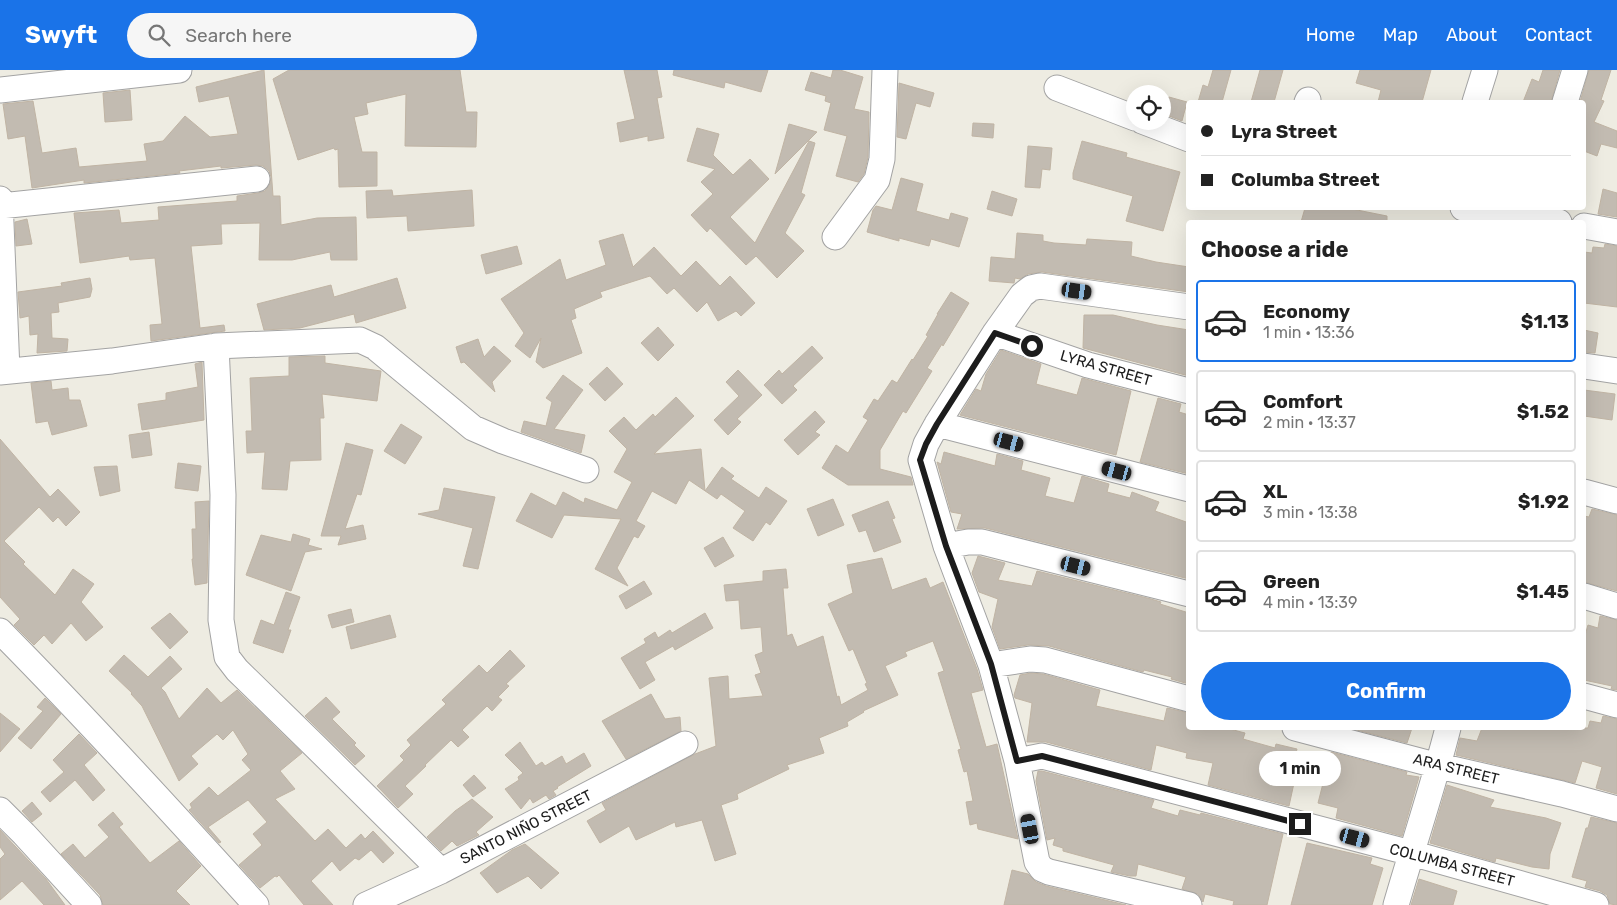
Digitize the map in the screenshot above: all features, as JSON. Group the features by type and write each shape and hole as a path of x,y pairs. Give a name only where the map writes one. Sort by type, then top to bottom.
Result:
{"street":[{"path":"0,90 180,70"},
{"path":"836,237 877,180 882,159 885,70"},
{"path":"1476,100 1485,70"},
{"path":"1566,100 1575,70"},
{"path":"1057,88 1126,115"},
{"path":"1167,130 1186,137"},
{"path":"257,179 0,204 4,371 112,361 216,346 360,340 375,347 473,428 503,442 586,470"},
{"path":"1490,210 1530,213 1553,220"},
{"path":"1586,226 1617,232"},
{"path":"1186,307 1040,286 1031,288 1022,295 995,333 937,424 920,460 946,546 991,664 1017,761 1037,862 1042,869 1049,872 1189,905"},
{"name":"LYRA STREET","path":"995,333 1095,367 1186,390"},
{"path":"216,346 223,495 221,620 227,657 237,670 441,871"},
{"path":"1586,366 1617,371"},
{"path":"937,424 1186,488"},
{"path":"1586,493 1617,501"},
{"path":"946,546 968,542 982,542 1186,593"},
{"path":"1586,597 1617,606"},
{"path":"0,631 80,712 256,905"},
{"path":"991,664 1030,659 1044,660 1186,698"},
{"path":"1586,697 1617,705"},
{"name":"ARA STREET","path":"1303,730 1439,766 1562,794 1617,809"},
{"path":"1396,905 1410,853 1439,766 1448,730"},
{"name":"SANTO NIÑO STREET","path":"366,905 441,871 685,744"},
{"name":"COLUMBA STREET","path":"1017,761 1042,756 1410,853 1596,905"},
{"path":"0,810 89,905"}],"building":[{"path":"264,70 273,196 280,196 281,225 317,218 356,217 357,260 331,260 330,252 292,260 259,260 260,223 221,224 222,244 191,246 200,328 224,325 225,331 151,341 150,325 162,324 155,258 130,260 129,256 80,263 74,213 119,210 121,223 159,220 158,207 237,201 237,196 265,191 270,184 271,177 269,171 263,166 256,165 221,168 221,166 179,171 180,173 84,183 84,180 32,188 25,136 8,139 3,104 33,101 42,153 76,148 79,167 147,161 144,144 163,141 185,116 210,137 238,134 229,96 199,102 196,87"},
{"path":"289,70 460,70 466,112 477,112 476,147 405,146 406,94 366,103 368,114 354,117 362,152 377,152 377,186 339,187 338,149 335,150 334,148 298,160 273,79"},
{"path":"624,70 657,70 662,97 657,98 664,138 648,141 648,136 620,142 617,123 635,119"},
{"path":"674,70 768,70 761,92 725,82 724,88 673,75"},
{"path":"833,70 840,70 863,77 854,109 869,112 868,157 864,174 858,182 836,176 847,136 824,130 831,103 825,101 826,96 805,90 811,72 831,78"},
{"path":"1213,70 1231,70 1223,100 1199,100 1203,85 1208,87"},
{"path":"1260,70 1283,70 1275,100 1252,100"},
{"path":"1360,70 1431,70 1423,100 1378,100 1381,90 1356,83"},
{"path":"1543,70 1560,70 1552,100 1524,100 1532,79 1539,82"},
{"path":"1589,70 1611,70 1601,100 1604,101 1594,122 1617,131 1617,148 1601,144 1597,156 1586,152 1586,100 1581,100"},
{"path":"899,83 934,93 930,107 916,103 906,139 897,137"},
{"path":"130,90 132,120 105,122 103,93"},
{"path":"1171,98 1186,102 1182,121 1171,117"},
{"path":"973,123 994,124 993,138 972,136"},
{"path":"789,124 817,132 775,174"},
{"path":"697,128 719,134 713,155 733,175 750,159 769,179 730,217 755,243 809,141 815,143 801,193 805,195 785,233 804,251 777,278 756,256 746,265 710,228 707,232 691,215 713,194 701,182 715,169 687,161"},
{"path":"1082,141 1127,153 1126,157 1180,172 1163,231 1126,221 1133,196 1073,179"},
{"path":"1028,146 1052,148 1050,170 1042,169 1040,188 1025,187"},
{"path":"901,178 923,184 916,211 949,220 951,213 968,218 959,247 931,239 929,246 899,238 899,241 867,232 873,210 876,206 892,210"},
{"path":"1603,189 1617,193 1617,217 1598,214"},
{"path":"392,190 393,196 472,190 474,226 408,231 407,216 367,218 366,191"},
{"path":"992,191 1017,199 1012,216 987,209"},
{"path":"1304,210 1357,210 1387,216 1387,220 1302,220"},
{"path":"27,219 32,244 16,246 15,222"},
{"path":"1017,233 1043,235 1043,241 1054,243 1086,245 1087,239 1132,242 1131,256 1186,267 1186,292 1042,272 1028,274 1020,279 1015,278 1014,283 989,281 991,257 1015,259"},
{"path":"623,234 633,267 654,247 681,276 696,261 720,286 730,276 755,303 741,316 736,311 718,321 707,302 697,312 674,288 667,294 650,276 600,292 602,297 574,309 576,318 571,320 582,353 543,368 536,362 541,338 530,358 515,346 524,333 501,299 560,259 566,280 606,265 599,241"},
{"path":"1605,244 1617,246 1617,307 1586,303 1586,252 1592,253 1593,247 1604,248"},
{"path":"517,246 522,264 486,274 481,255"},
{"path":"90,278 92,289 90,297 58,303 59,312 51,313 52,338 68,339 67,351 37,353 38,334 30,335 29,316 20,318 18,292 62,286 61,283"},
{"path":"397,278 406,308 356,323 354,314 300,328 264,330 257,304 331,285 334,297"},
{"path":"951,292 969,303 927,368 932,371 906,413 903,411 880,450 880,469 911,477 913,485 848,485 822,468 836,445 848,453 868,420 863,417 874,399 878,401 892,380 897,383 928,336 926,335"},
{"path":"1084,315 1113,315 1186,330 1186,375 1083,348"},
{"path":"658,327 674,345 658,361 641,343"},
{"path":"1586,330 1598,333 1595,353 1586,352"},
{"path":"478,339 484,357 494,346 511,361 492,382 495,392 464,362 461,363 456,347"},
{"path":"812,346 823,358 793,386 797,390 782,404 764,385 779,370 782,374"},
{"path":"1001,350 1041,364 1036,384 1077,395 1082,378 1131,391 1116,455 960,415 976,389 981,391 986,374"},
{"path":"325,356 325,363 381,371 377,401 322,394 324,418 320,418 321,460 290,461 287,490 262,489 265,452 247,453 246,431 252,431 250,378 289,376 289,357"},
{"path":"202,362 204,420 142,430 138,404 166,400 166,393 198,387 195,364"},
{"path":"607,367 623,384 605,401 589,384"},
{"path":"738,370 762,395 737,419 741,422 728,435 714,420 739,396 726,382"},
{"path":"563,375 583,390 554,429 585,435 581,453 521,432 524,421 546,426 552,402 546,398"},
{"path":"51,381 52,390 68,388 69,400 80,400 87,426 52,435 48,421 36,423 31,383"},
{"path":"1586,390 1615,394 1612,420 1586,416"},
{"path":"676,397 694,416 654,454 701,449 705,491 689,480 676,504 652,491 636,521 645,526 638,538 634,536 617,568 628,586 595,569 621,519 564,515 552,538 516,521 531,493 556,506 563,492 584,503 585,498 617,510 632,482 614,472 627,449 609,431 624,417 636,430 653,414 655,417"},
{"path":"1158,398 1181,404 1179,412 1186,414 1186,473 1140,462"},
{"path":"815,411 825,422 815,432 820,435 798,455 784,440"},
{"path":"401,424 422,437 405,464 384,451"},
{"path":"149,432 152,455 132,458 129,435"},
{"path":"0,439 50,497 58,489 80,512 66,526 58,517 53,522 39,507 4,541 25,562 23,564 55,595 73,569 94,584 81,602 103,627 86,641 71,623 52,644 44,635 34,645 14,625 20,619 0,597"},
{"path":"346,443 373,450 361,495 357,494 345,529 363,525 366,539 338,545 341,536 321,536"},
{"path":"944,452 995,466 997,454 1023,461 1021,470 1050,478 1045,496 1074,503 1082,476 1109,484 1107,492 1130,498 1132,492 1159,502 1155,511 1186,522 1186,578 985,528 957,529 962,514 951,512 937,462 941,464"},
{"path":"178,463 201,466 198,491 175,488"},
{"path":"117,466 120,491 100,496 94,467"},
{"path":"722,467 734,476 731,479 759,498 766,487 787,501 770,525 766,522 753,541 733,528 745,511 721,494 717,499 705,491"},
{"path":"444,488 495,497 478,569 463,566 473,528 418,514 439,510"},
{"path":"833,499 844,525 818,536 807,509"},
{"path":"209,501 207,583 195,585 192,559 192,529 196,529 195,502"},
{"path":"888,501 895,518 892,519 901,542 874,552 866,530 859,532 852,515"},
{"path":"1592,509 1617,515 1617,591 1586,583 1586,516 1589,517"},
{"path":"293,534 310,539 308,545 322,549 305,552 291,591 246,575 261,535 291,542"},
{"path":"723,537 734,556 715,567 704,548"},
{"path":"978,556 1005,563 998,580 1032,586 1037,571 1151,599 1161,602 1160,604 1186,612 1186,683 1171,679 1172,677 1144,670 1143,672 1049,646 1028,645 1000,649 992,627 998,599 979,592 972,573"},
{"path":"882,558 892,590 926,578 930,588 943,582 977,669 983,690 971,693 986,747 997,744 1018,839 978,829 977,823 970,825 966,802 973,801 967,771 964,772 958,750 961,749 938,673 944,671 933,641 905,652 907,656 885,666 898,695 863,711 847,722 848,726 819,738 824,753 787,765 789,769 737,794 738,799 721,805 736,854 715,861 702,820 676,827 675,822 636,840 629,826 600,843 587,821 606,810 602,803 695,754 716,746 709,678 728,676 729,699 763,696 755,675 761,673 755,655 763,652 761,627 741,629 739,600 726,601 724,585 763,581 763,571 786,569 788,588 783,588 787,636 792,634 797,647 823,636 837,697 839,696 841,705 868,690 853,649 849,651 828,604 853,593 847,565"},
{"path":"644,581 652,594 626,609 619,596"},
{"path":"286,592 300,597 288,630 291,630 283,653 253,643 261,620 274,625"},
{"path":"351,609 354,622 332,628 328,615"},
{"path":"170,613 188,632 170,649 151,628"},
{"path":"705,613 713,628 675,650 673,646 645,662 655,680 640,689 621,658 646,643 644,639 655,632 658,638 670,630 672,633"},
{"path":"390,615 396,637 351,649 346,627"},
{"path":"1600,616 1617,620 1617,690 1611,689 1612,686 1586,680 1586,632 1588,625 1598,628"},
{"path":"510,650 525,666 506,684 509,686 498,697 502,700 492,711 487,706 462,730 469,737 458,747 451,740 425,765 405,786 413,794 398,808 377,786 404,760 400,756 411,745 407,740 446,704 442,700 479,665 487,673"},
{"path":"124,655 148,677 170,656 182,669 161,688 179,719 207,688 221,703 237,690 302,753 280,771 295,789 275,799 315,841 328,829 346,848 361,834 365,839 373,831 394,853 383,863 371,850 359,860 355,858 340,871 332,861 311,881 333,905 304,905 279,875 260,888 239,865 262,845 253,834 267,822 248,800 208,827 221,842 219,843 189,810 192,808 190,804 209,787 218,796 251,770 242,760 248,754 233,730 223,740 217,734 191,756 198,764 179,781 142,706 132,693 109,671"},
{"path":"1031,673 1043,674 1100,690 1096,706 1164,721 1167,708 1186,712 1186,730 1234,730 1245,733 1243,739 1275,748 1276,744 1297,749 1289,782 1294,783 1289,806 1208,785 1213,763 1186,758 1187,753 1156,745 1151,770 1046,742 1027,742 1032,703 1015,698 1014,695 1020,675"},
{"path":"651,694 665,719 680,717 681,731 626,759 602,721"},
{"path":"326,697 340,712 332,719 356,743 354,745 365,756 355,765 305,716"},
{"path":"45,698 61,714 31,749 18,738 43,711 37,707"},
{"path":"0,713 20,729 0,752"},
{"path":"1603,716 1617,719 1617,794 1596,788 1602,767 1582,761 1575,783 1456,755 1460,738 1477,741 1481,730 1586,730 1590,721 1601,723"},
{"path":"1357,730 1411,730 1407,743"},
{"path":"79,734 97,753 84,765 105,790 93,801 75,780 50,802 41,792 64,772 53,760"},
{"path":"520,742 536,766 542,762 545,766 562,756 566,764 584,753 591,766 557,787 553,791 556,795 549,799 546,795 533,803 530,798 521,809 505,789 519,780 518,777 523,773 505,755"},
{"path":"1331,752 1407,772 1406,775 1419,777 1402,836 1336,818 1338,808 1318,803"},
{"path":"1038,771 1154,800 1151,808 1178,816 1180,810 1200,815 1201,813 1283,834 1267,905 1233,905 1234,901 1205,894 1203,902 1198,894 1182,889 1186,877 1138,864 1136,876 1111,872 1114,865 1063,851 1063,848 1053,845 1055,838 1047,840 1036,781"},
{"path":"474,775 486,788 473,797 463,785"},
{"path":"1447,785 1494,800 1490,807 1546,818 1561,823 1550,854 1549,869 1496,858 1495,862 1430,843"},
{"path":"472,799 493,817 476,832 479,835 457,846 452,841 441,851 427,837 455,811"},
{"path":"32,802 42,814 32,822 22,811"},
{"path":"113,812 123,824 119,827 150,863 179,841 201,866 176,891 190,905 103,905 100,895 61,854 73,844 85,858 109,837 98,825"},
{"path":"1591,817 1617,823 1617,905 1610,904 1607,895 1600,891 1585,887 1587,881 1572,877"},
{"path":"0,830 46,879 65,905 44,905 22,881 0,900 0,859 5,854 0,847"},
{"path":"1307,843 1372,858 1370,864 1383,868 1372,905 1291,905"},
{"path":"525,844 559,873 541,889 528,876 497,893 480,873 512,850"},
{"path":"1012,870 1028,874 1036,882 1046,886 1126,905 1004,905"},
{"path":"1419,879 1457,891 1453,905 1411,905"}],"route":[{"path":"1032,346 995,333 937,424 920,460 946,546 991,664 1017,761 1042,756 1300,824"}]}
